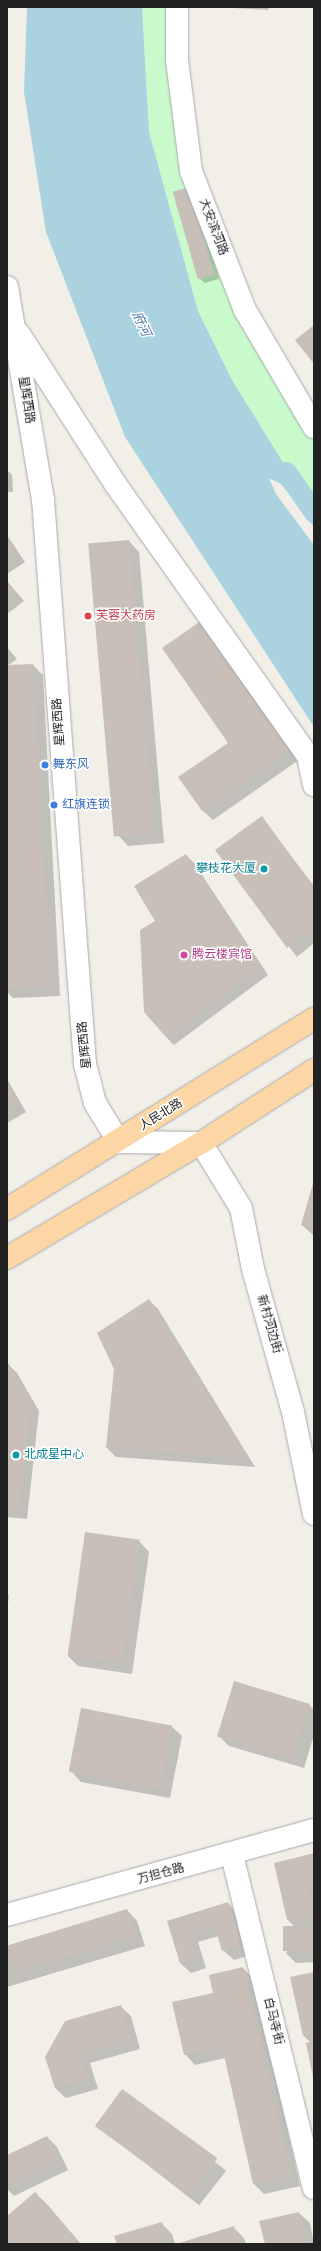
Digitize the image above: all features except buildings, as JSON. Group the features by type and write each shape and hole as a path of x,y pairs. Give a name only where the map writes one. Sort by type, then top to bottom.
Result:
{"main road":[{"name":"人民北路","path":"7,1209 119,1142 314,1019"},
{"path":"7,1258 201,1144 314,1070"}],"street":[{"name":"大安滨河路","path":"176,7 176,60 191,171 244,310 314,426"},
{"name":"星辉西路","path":"7,287 42,499 85,1064 95,1103 119,1142"},
{"path":"14,327 116,485 308,756 314,786"},
{"path":"119,1142 201,1144"},
{"name":"新村河边街","path":"201,1144 241,1208 253,1269 293,1412 314,1514"},
{"name":"万担仓路","path":"7,1915 232,1854 314,1830"},
{"name":"白马寺街","path":"232,1854 314,2188"}],"green space":[{"path":"142,7 170,7 172,65 229,290 314,440 314,503 284,464 232,380 198,311 149,132"}],"water":[{"name":"府河","path":"27,7 142,7 149,132 198,311 232,380 284,464 306,492 294,500 281,484 269,478 276,494 314,545 314,727 125,437 46,232 24,92"},
{"path":"310,498 314,503 314,527 299,506"}],"waterway":[{"path":"286,472 314,512"}],"place":[{"name":"芙蓉大药房","path":"88,616"},
{"name":"舞东风","path":"45,765"},
{"name":"红旗连锁","path":"54,805"},
{"name":"攀枝花大厦","path":"264,869"},
{"name":"腾云楼宾馆","path":"184,955"},
{"name":"北成星中心","path":"16,1455"}]}
